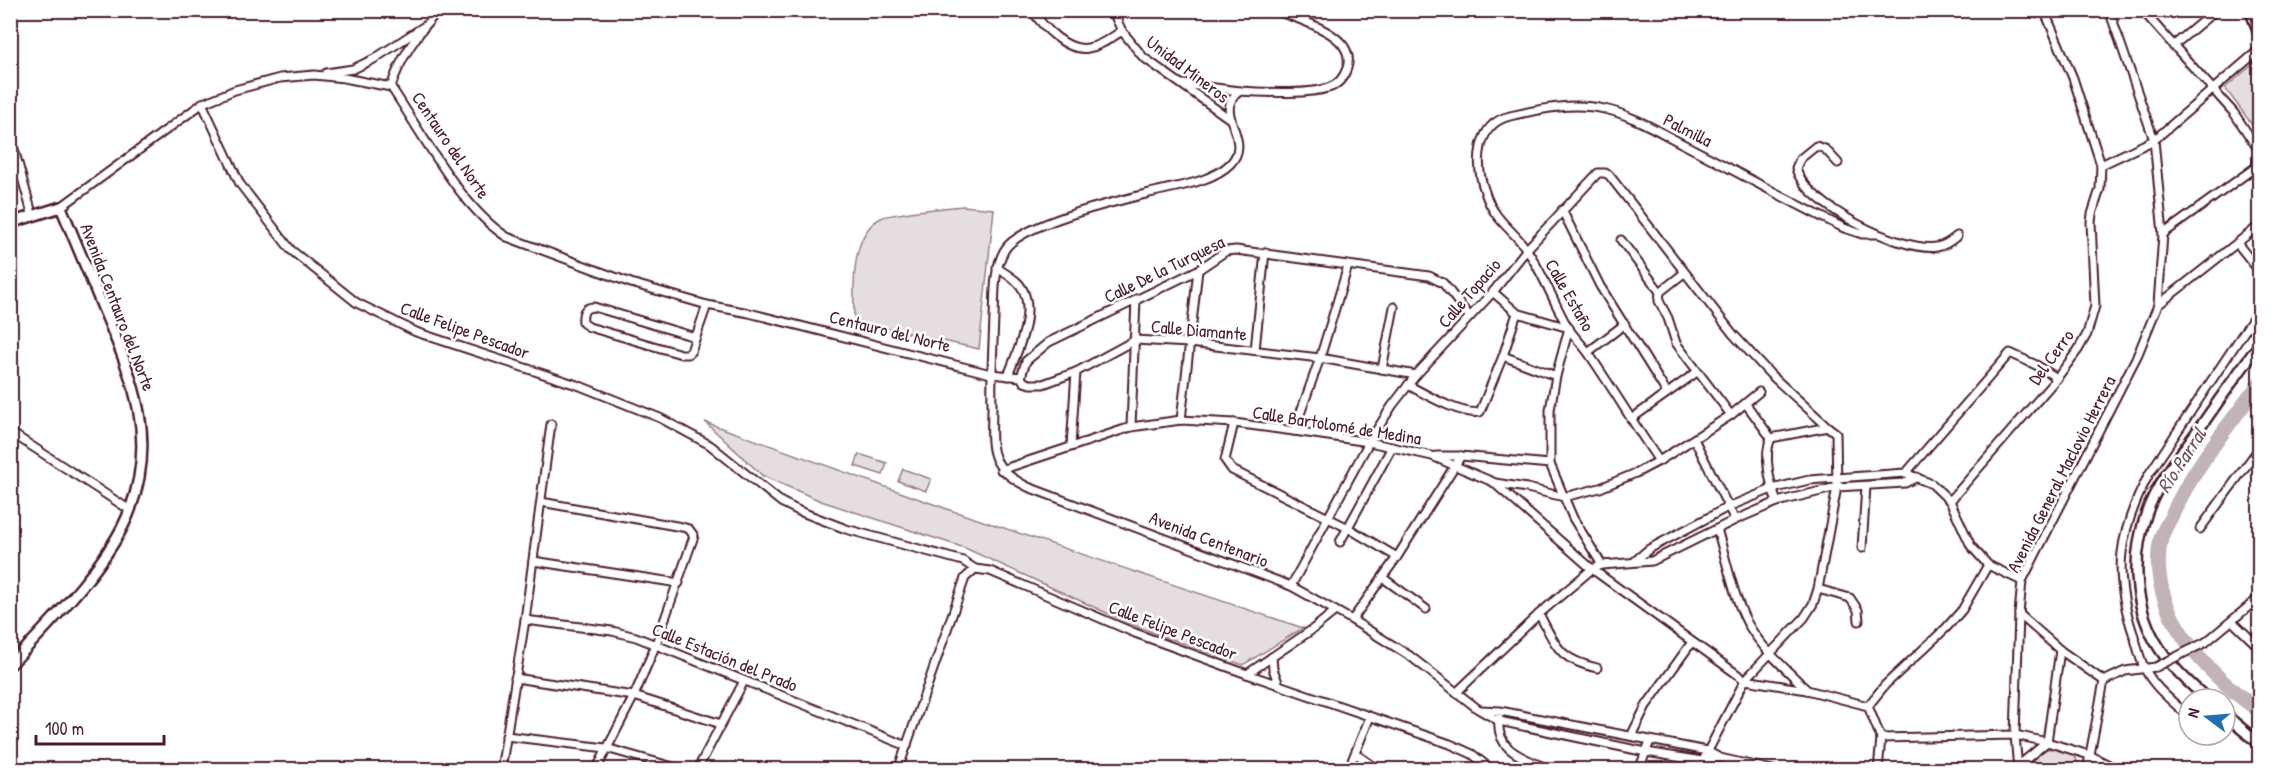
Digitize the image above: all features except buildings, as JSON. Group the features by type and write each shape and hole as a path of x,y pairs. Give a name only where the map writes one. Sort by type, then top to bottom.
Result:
{"main road":[{"name":"Centauro del Norte","path":"10,223 61,207"},
{"name":"Avenida Centauro del Norte","path":"10,665 76,593 113,543 130,510 140,471 142,445 138,396 61,207"},
{"path":"2195,687 2172,665 2155,640 2146,621 2139,597 2137,578 2140,538 2147,512 2168,472 2259,344"},
{"path":"2237,725 2259,744"}],"street":[{"path":"392,87 403,57 423,27 440,10"},
{"path":"1032,10 1057,37 1077,48 1093,47 1122,31"},
{"name":"Unidad Mineros","path":"1112,10 1122,31 1143,57 1230,119"},
{"name":"Unidad Mineros","path":"1230,119 1230,102 1240,91 1282,92 1329,88 1342,78 1346,68 1347,53 1334,37 1311,24 1274,10"},
{"path":"2044,10 2073,78 2101,165 2154,140 2259,49"},
{"name":"Avenida General Maclovio Herrera","path":"2018,768 2015,735 2022,581 2138,354 2158,305 2163,234 2154,140 2109,10"},
{"path":"2142,10 2245,127 2259,152"},
{"path":"2173,46 2216,10"},
{"path":"2250,10 2259,38"},
{"path":"314,75 353,69 374,59 423,27"},
{"name":"Centauro del Norte","path":"61,207 202,103 257,83 314,75 344,78 392,87 460,192 494,229 507,237 631,283 707,305 749,313 992,374"},
{"path":"1182,84 1240,91"},
{"name":"Calle Felipe Pescador","path":"202,103 240,184 291,250 357,303 416,332 580,386 640,409 710,445 780,502 799,511 846,529 963,561 975,569 990,572 1135,633 1247,674 1334,612"},
{"name":"Palmilla","path":"1483,138 1489,127 1506,117 1567,106 1603,108 1662,133 1844,228 1862,234 1877,234"},
{"path":"1001,470 992,447 992,374 997,268 1004,249 1025,231 1102,205 1205,180 1230,164 1239,147 1238,138 1230,119"},
{"name":"Calle Estaño","path":"1483,138 1480,163 1485,192 1503,225 1527,249 1569,328 1588,352 1659,461"},
{"path":"1838,163 1825,149 1816,146 1800,159 1796,168 1804,183 1829,206 1877,234 1930,248 1939,247 1957,236"},
{"path":"14,149 33,217"},
{"path":"2163,234 2259,164"},
{"name":"Del Cerro","path":"1950,501 2057,378 2078,350 2086,334 2095,306 2091,222 2100,189 2101,165"},
{"name":"Calle Topacio","path":"1291,586 1369,442 1392,406 1416,375 1493,292 1527,249 1594,176 1602,172 1609,175 1683,273"},
{"path":"1563,210 1600,286 1667,393"},
{"path":"2158,305 2259,225"},
{"path":"1621,240 1660,292 1659,301 1668,318 1676,343 1731,415"},
{"path":"2237,243 2259,272"},
{"name":"Calle De la Turquesa","path":"1021,377 1026,361 1040,347 1198,270 1226,252 1243,249 1429,276 1443,283 1469,316"},
{"path":"1255,350 1265,252"},
{"path":"1294,431 1320,358 1348,266"},
{"path":"997,268 1020,286 1026,302 1023,334 1008,376"},
{"path":"1181,420 1198,270"},
{"path":"1660,292 1683,273 1752,356 1836,433 1837,438 1837,488 1818,589 1804,618 1745,680 1698,770"},
{"path":"1493,292 1517,313 1569,328 1556,376 1550,419 1550,464 1578,529 1602,565"},
{"path":"1131,427 1136,299"},
{"path":"695,337 594,307 584,310 582,316 584,323 589,327 681,354 688,354 691,351 707,305"},
{"path":"1382,369 1394,307"},
{"path":"2177,705 2145,670 2128,619 2121,589 2121,563 2128,522 2134,502 2163,452 2259,308"},
{"path":"1408,385 1432,398 1477,414 1482,410 1517,313"},
{"path":"1588,352 1625,324"},
{"name":"Calle Diamante","path":"992,374 1021,377 1024,382 1036,385 1076,372 1135,340 1189,343 1320,358 1416,375"},
{"path":"1905,483 1905,473 2010,353 2057,378"},
{"path":"1503,356 1556,376"},
{"path":"1071,446 1076,372"},
{"path":"1631,419 1697,372"},
{"path":"1493,482 1564,497 1621,480 1659,461 1694,439 1731,415 1759,392"},
{"path":"1746,404 1771,438"},
{"name":"Calle Bartolomé de Medina","path":"1001,470 1131,427 1181,420 1234,423 1294,431 1369,442 1432,456 1493,482 1592,569 1745,680"},
{"path":"1234,423 1226,454 1227,464 1232,470 1348,528 1397,557"},
{"path":"501,770 525,620 551,424"},
{"path":"1771,438 1829,428"},
{"path":"10,432 130,510"},
{"path":"1771,438 1767,450 1772,489 1777,502"},
{"path":"1694,439 1735,520"},
{"path":"1340,542 1392,447"},
{"path":"2200,529 2259,447"},
{"path":"1432,456 1461,456 1550,464"},
{"path":"1352,620 1397,557 1461,456"},
{"name":"Avenida Centenario","path":"1001,470 1011,479 1028,487 1291,586 1410,656 1478,709 1499,721 1646,752 1702,761 1720,758"},
{"path":"1635,561 1649,549 1728,507 1772,489 1809,480 1905,473 1932,484 1950,501 1971,546 1988,565 2022,581"},
{"path":"1457,692 1539,614 1592,569 1602,565 1652,561 1777,502 1837,488 1905,483 1917,477"},
{"path":"1862,548 1866,486"},
{"path":"542,502 682,527 689,529 694,536 656,644 634,696 596,770"},
{"path":"1717,529 1749,626 1807,690"},
{"path":"1686,530 1691,542"},
{"path":"533,561 679,583"},
{"path":"1868,706 1885,685 1962,610 1988,565"},
{"path":"898,770 965,578 975,569"},
{"path":"1383,578 1426,609"},
{"path":"1818,589 1850,598 1858,610 1859,621"},
{"path":"2104,681 2125,671 2156,667 2206,642 2259,597"},
{"path":"1539,614 1564,656 1578,663 1598,668"},
{"path":"2019,614 2060,650 2104,681"},
{"name":"Calle Estación del Prado","path":"525,620 612,631 656,644 907,746"},
{"path":"2232,621 2259,648"},
{"path":"1631,736 1646,706 1692,642"},
{"path":"2018,768 2047,741 2060,650"},
{"path":"1272,657 1273,669 1279,686"},
{"path":"1247,674 1450,744 1472,754 1492,770"},
{"path":"515,678 634,696 721,724"},
{"path":"1745,680 1807,690 1868,706"},
{"path":"697,770 744,681"},
{"path":"2087,770 2104,681"},
{"path":"1868,706 1881,738 1878,770"},
{"name":"Avenida Centenario","path":"1478,709 1518,714 1579,728 1707,751 1720,758 1773,770"},
{"path":"1500,711 1500,738 1507,746 1551,770"},
{"path":"1516,725 1518,714"},
{"path":"1348,770 1370,717"},
{"path":"1577,738 1579,728"},
{"path":"1881,738 2015,735 2047,741 2089,755 2119,770"},
{"path":"506,736 606,748 684,770"},
{"path":"1639,770 1650,741"},
{"path":"1356,754 1379,770"}],"shaded area":[{"path":"2259,59 2259,134 2225,88"},
{"path":"963,206 994,209 979,349 854,321 854,279 858,250 871,226 887,216"},
{"path":"705,422 950,510 1303,628 1243,665 1133,625 965,548 821,501 763,476"},
{"path":"859,454 887,463 883,475 855,466"},
{"path":"903,469 931,479 926,491 898,481"},
{"path":"2053,748 2074,756 2079,769 2031,770 2032,762 2038,751"}],"waterway":[{"name":"Río Parral","path":"2260,383 2190,481 2164,530 2158,565 2162,590 2171,614 2184,637 2200,659 2219,678 2260,711"}]}
